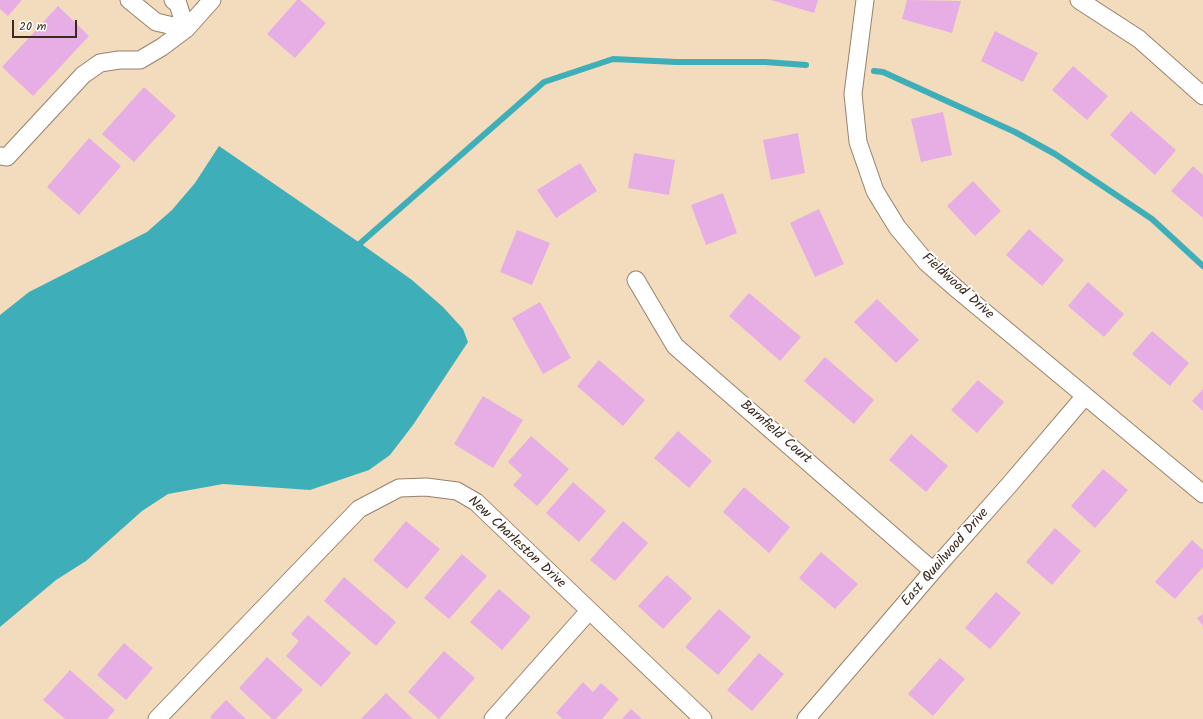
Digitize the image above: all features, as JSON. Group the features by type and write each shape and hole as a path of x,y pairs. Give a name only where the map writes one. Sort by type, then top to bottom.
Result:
{"street":[{"path":"129,0 156,22 186,29"},
{"path":"172,0 178,4 186,29"},
{"path":"0,156 7,157 83,75 100,63 119,60 140,60 162,47 186,29 212,0"},
{"name":"Fieldwood Drive","path":"865,0 853,94 858,142 875,191 897,227 926,262 958,290 1203,494"},
{"path":"1079,0 1139,39 1203,96"},
{"name":"Barnfield Court","path":"636,280 675,346 933,571"},
{"name":"East Quailwood Drive","path":"806,719 1085,396"},
{"name":"New Charleston Drive","path":"156,719 359,509 399,488 426,487 457,491 476,502 588,611 703,719"},
{"path":"493,719 588,611"}],"water":[{"path":"219,146 412,280 443,307 463,329 468,342 413,425 390,455 369,470 310,490 223,484 168,494 142,511 86,561 56,580 0,627 0,315 29,292 147,232 172,210 195,183"}],"building":[{"path":"0,0 22,0 8,16 0,9"},
{"path":"297,0 300,0 326,23 295,58 267,34"},
{"path":"771,0 818,0 814,13"},
{"path":"907,0 961,1 952,33 902,19"},
{"path":"58,6 89,36 33,96 2,67"},
{"path":"995,31 1038,53 1023,82 981,61"},
{"path":"1073,66 1108,96 1087,120 1052,90"},
{"path":"144,87 176,116 134,162 102,134"},
{"path":"1131,111 1176,150 1155,175 1110,135"},
{"path":"943,112 952,155 921,162 911,119"},
{"path":"798,133 805,173 771,180 763,140"},
{"path":"89,138 121,166 79,215 47,187"},
{"path":"634,153 675,160 669,195 628,188"},
{"path":"580,163 597,191 556,218 537,190"},
{"path":"1193,166 1203,175 1203,218 1171,191"},
{"path":"973,181 1001,211 975,236 947,206"},
{"path":"723,193 737,233 706,245 691,205"},
{"path":"819,209 844,264 815,277 790,223"},
{"path":"1029,229 1064,260 1042,286 1006,255"},
{"path":"517,230 550,243 532,285 500,272"},
{"path":"1088,282 1124,314 1104,337 1068,306"},
{"path":"749,293 801,337 780,361 729,316"},
{"path":"877,299 919,340 896,363 854,322"},
{"path":"540,302 571,358 543,374 512,318"},
{"path":"1152,331 1189,363 1170,386 1132,354"},
{"path":"825,357 874,400 854,424 804,381"},
{"path":"599,360 645,400 623,426 577,386"},
{"path":"978,380 1004,402 977,433 951,410"},
{"path":"1203,389 1203,411 1192,401"},
{"path":"483,396 523,420 493,468 454,444"},
{"path":"678,431 712,461 689,488 654,458"},
{"path":"911,434 948,466 926,492 889,460"},
{"path":"531,436 569,469 537,506 513,485 522,475 508,462"},
{"path":"1103,469 1128,490 1095,528 1071,506"},
{"path":"573,482 606,511 579,542 546,513"},
{"path":"744,487 790,527 769,553 723,512"},
{"path":"406,521 440,549 407,589 373,560"},
{"path":"623,521 648,543 615,581 590,560"},
{"path":"1055,528 1081,551 1052,585 1026,562"},
{"path":"1192,540 1203,550 1203,567 1175,599 1155,582"},
{"path":"821,552 858,584 835,609 799,578"},
{"path":"462,554 487,576 449,619 424,598"},
{"path":"667,575 692,598 663,629 638,606"},
{"path":"344,577 396,622 376,646 324,601"},
{"path":"499,589 531,617 502,650 470,622"},
{"path":"996,592 1021,613 990,649 965,628"},
{"path":"719,609 751,637 718,675 685,647"},
{"path":"1203,614 1203,626 1197,618"},
{"path":"308,615 351,653 321,687 286,656 299,641 291,634"},
{"path":"124,643 153,668 126,700 97,675"},
{"path":"444,651 475,678 439,719 408,692"},
{"path":"759,653 784,674 752,711 727,690"},
{"path":"267,657 303,690 276,719 272,719 239,688"},
{"path":"940,658 965,679 933,716 908,694"},
{"path":"70,670 115,710 107,719 65,719 43,700"},
{"path":"583,682 593,692 601,683 619,699 602,719 563,719 556,713"},
{"path":"386,693 413,719 361,719"},
{"path":"226,700 246,719 213,719 210,717"},
{"path":"631,709 642,719 622,719"}],"waterway":[{"path":"356,247 544,82 613,59 676,62 765,62 806,65"},
{"path":"874,71 883,72 1015,132 1055,154 1152,219 1203,266"}]}
